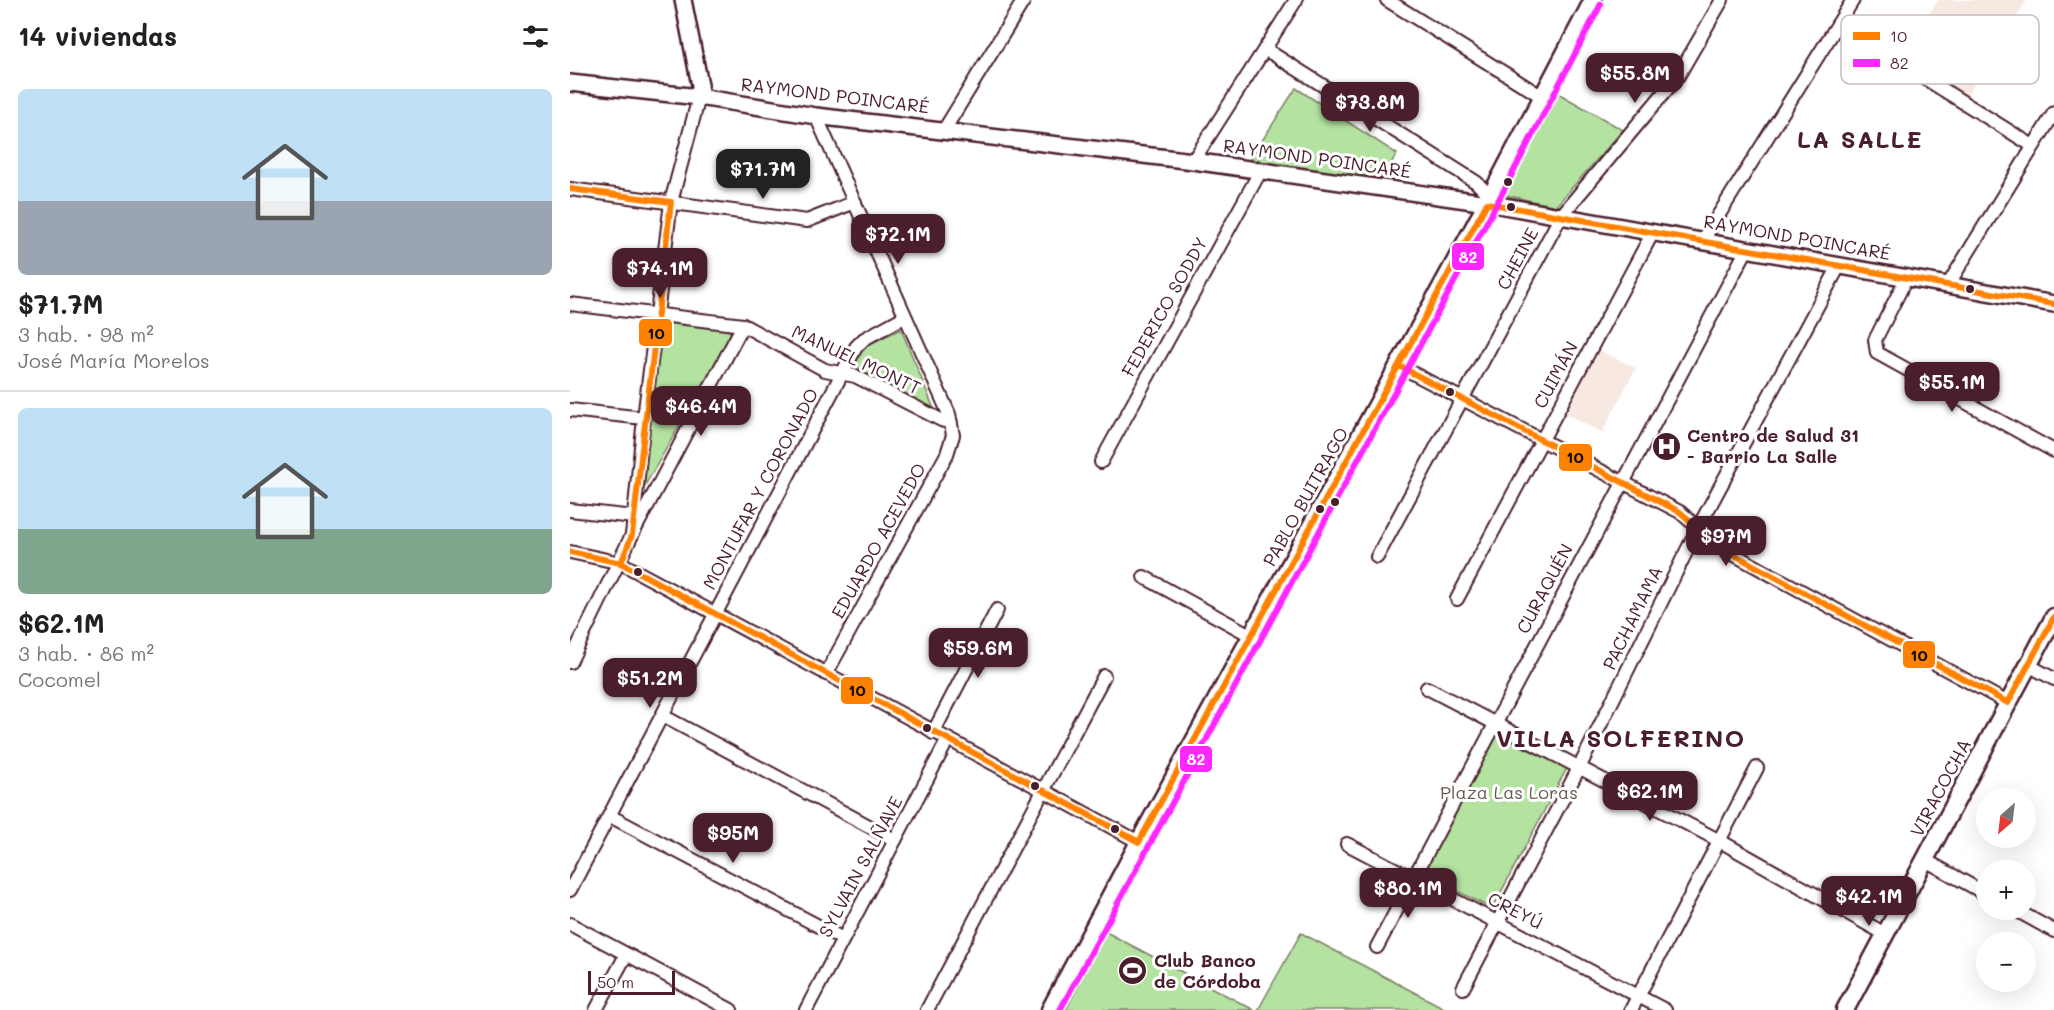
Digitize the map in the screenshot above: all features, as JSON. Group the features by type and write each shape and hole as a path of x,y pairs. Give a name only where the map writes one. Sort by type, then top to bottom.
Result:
{"main road":[{"name":"PABLO BUITRAGO","path":"1050,1010 1139,842 1489,200 1541,96 1593,0"},
{"name":"VIRACOCHA","path":"1845,1010 2054,616"}],"street":[{"path":"632,535 671,202 699,97 700,85 683,0"},
{"path":"944,130 1024,0"},
{"path":"1193,161 1296,0"},
{"path":"1387,0 1541,96"},
{"name":"CHEINE","path":"1377,557 1561,216 1677,76 1722,0"},
{"path":"1844,15 1853,0"},
{"path":"1703,240 1841,19"},
{"path":"1265,49 1476,182 1489,200"},
{"name":"RAYMOND POINCARÉ","path":"570,83 699,97 816,116 1193,161 1489,200 1561,216 2054,304"},
{"path":"1934,84 2033,146"},
{"path":"1948,285 2054,113"},
{"path":"816,116 951,423"},
{"name":"FEDERICO SODDY","path":"1101,462 1261,170"},
{"path":"570,189 807,221 855,202"},
{"name":"CUIMÁN","path":"1457,599 1653,232"},
{"name":"CURAQUÉN","path":"1377,947 1747,249"},
{"name":"PACHAMAMA","path":"1463,988 1579,768 1698,528 1839,266"},
{"path":"1906,277 1875,340 1877,353 2054,451"},
{"name":"MANUEL MONTT","path":"570,304 743,325 825,370 843,372 951,423"},
{"name":"MONTUFAR Y CORONADO","path":"570,890 856,347 864,339 904,317"},
{"path":"570,662 621,563 632,535 743,325"},
{"path":"1399,366 1680,512 1720,547 2008,704"},
{"path":"570,410 644,418"},
{"name":"EDUARDO ACEVEDO","path":"826,674 947,454 953,435 951,423"},
{"path":"570,510 634,517"},
{"path":"570,552 621,563 947,741 1139,842"},
{"path":"1144,577 1252,636"},
{"path":"933,733 997,610"},
{"path":"2028,665 2054,679"},
{"path":"927,1010 1104,676"},
{"path":"1427,688 1720,841 1885,934"},
{"path":"663,716 895,840"},
{"name":"SYLVAIN SALÑAVE","path":"806,1010 947,741"},
{"path":"1630,1010 1757,768"},
{"path":"610,816 843,939"},
{"name":"CREYÚ","path":"1347,844 1665,1010"},
{"path":"1925,860 1976,888"},
{"path":"2034,920 2054,931"},
{"path":"570,924 731,1010"},
{"path":"596,1010 626,955"}],"shaded area":[{"path":"1938,0 2027,0 2018,15 1929,15"},
{"path":"1941,84 1974,84 1965,99"},
{"path":"1599,350 1636,368 1602,433 1566,414"}],"green space":[{"path":"1296,88 1397,154 1380,181 1247,164"},
{"path":"1556,92 1623,130 1556,206 1500,194"},
{"path":"667,323 727,329 732,334 643,489 660,326"},
{"path":"901,329 934,409 859,370 857,359 865,346"},
{"name":"Plaza Las Loras","path":"1496,734 1567,768 1492,909 1422,873"},
{"name":"Club Banco de Córdoba","path":"1106,932 1254,1010 1066,1010"},
{"name":"Club Banco de Córdoba","path":"1301,933 1448,1010 1258,1010"}],"transit line":[{"name":"82","path":"1060,1010 1495,207 1601,4"},
{"name":"10","path":"570,189 671,202 632,535 621,563"},
{"name":"10","path":"1139,842 1487,203 2054,304"},
{"name":"10","path":"1399,366 1680,512 1720,547 2008,703 2054,617"},
{"name":"10","path":"570,552 621,563 1139,842"}],"place":[{"name":"Centro de Salud 31 - Barrio La Salle","path":"1666,446"},
{"name":"Club Banco de Córdoba","path":"1133,971"}],"district":[{"name":"LA SALLE","path":"1860,140"},
{"name":"VILLA SOLFERINO","path":"1621,739"}]}
